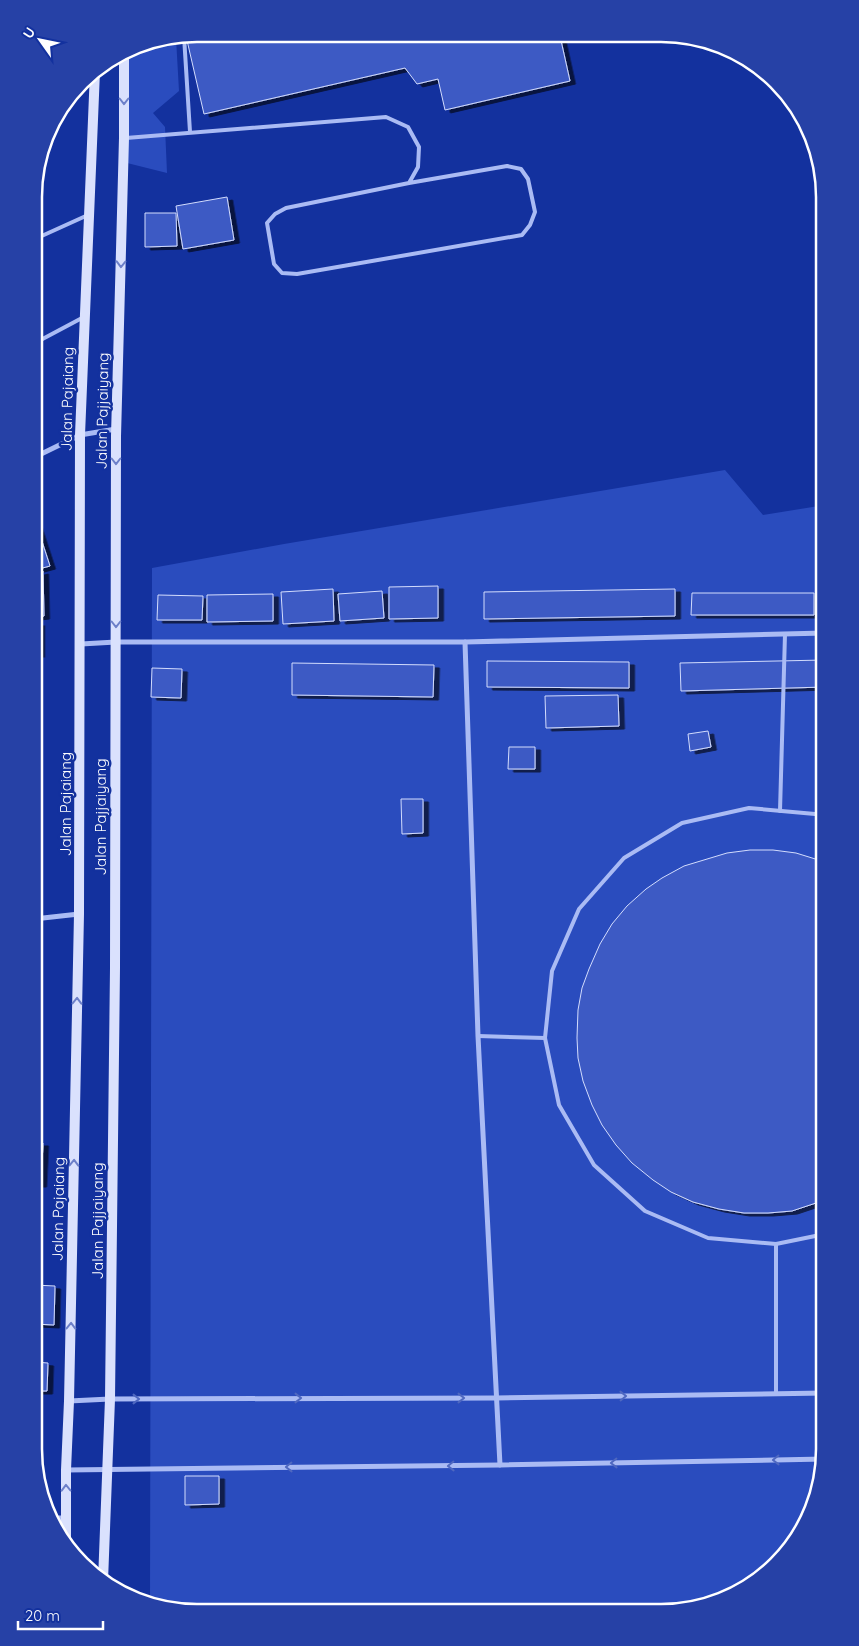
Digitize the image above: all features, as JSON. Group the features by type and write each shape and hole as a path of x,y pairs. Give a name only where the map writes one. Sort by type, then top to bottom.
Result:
{"main road":[{"name":"Jalan Pajjaiyang","path":"103,1571 110,1399 115,968 116,429 124,138 124,61"},
{"name":"Jalan Pajaiang","path":"66,1530 79,914 80,435 94,82"}],"street":[{"path":"43,453 80,435 116,429"},
{"path":"81,644 116,642 465,642 816,633"},
{"path":"465,642 478,1036 500,1465"},
{"path":"43,918 79,914"},
{"path":"69,1400 496,1398 816,1392"},
{"path":"66,1470 816,1459"},
{"path":"59,1518 66,1518"}],"lane":[{"path":"184,44 190,132"},
{"path":"124,138 386,117 408,127 419,147 418,167 409,183 286,208 275,214 267,223 274,264 282,272 297,274 522,235 530,225 535,212 528,179 521,169 508,166 409,183"},
{"path":"43,235 89,215"},
{"path":"43,339 84,318"},
{"path":"780,811 785,634"},
{"path":"816,814 748,808 682,823 624,858 579,909 552,971 545,1038 559,1105 594,1165 645,1211 708,1238 776,1244 816,1236"},
{"path":"478,1036 545,1038"},
{"path":"776,1244 776,1393"}],"shaded area":[{"path":"176,44 179,91 153,113 165,127 167,173 123,162 124,61 148,51"},
{"path":"725,470 763,515 816,506 816,1459 814,1479 801,1517 785,1543 764,1565 730,1588 692,1601 662,1604 197,1604 167,1601 150,1596 152,568"}],"building":[{"path":"188,43 562,43 570,81 445,110 438,79 417,84 405,68 204,114"},
{"path":"227,197 234,240 183,249 176,206"},
{"path":"145,213 176,213 177,246 145,247"},
{"path":"43,545 50,566 43,568"},
{"path":"43,571 44,616 43,616"},
{"path":"438,586 438,618 389,619 389,587"},
{"path":"333,589 334,621 283,624 281,592"},
{"path":"675,589 675,616 484,619 484,592"},
{"path":"382,591 384,618 340,621 338,594"},
{"path":"692,593 814,593 814,615 691,615"},
{"path":"273,594 273,621 207,622 207,595"},
{"path":"158,595 203,596 202,620 157,620"},
{"path":"816,660 816,687 681,691 680,663"},
{"path":"487,661 629,662 629,688 487,687"},
{"path":"292,663 434,665 433,697 292,695"},
{"path":"152,668 182,669 181,698 151,697"},
{"path":"618,695 619,726 546,728 545,696"},
{"path":"708,731 711,747 690,751 688,734"},
{"path":"509,747 535,747 535,769 508,769"},
{"path":"401,799 423,799 423,833 402,834"},
{"path":"773,850 796,853 816,859 816,1203 792,1211 744,1213 719,1209 693,1202 671,1192 653,1180 632,1163 602,1125 583,1081 578,1058 578,1010 582,988 600,944 612,924 627,906 662,878 684,866 727,853"},
{"path":"43,1285 55,1286 54,1325 43,1324"},
{"path":"43,1363 48,1363 47,1391 43,1391"},
{"path":"185,1476 219,1476 219,1504 185,1505"}]}
